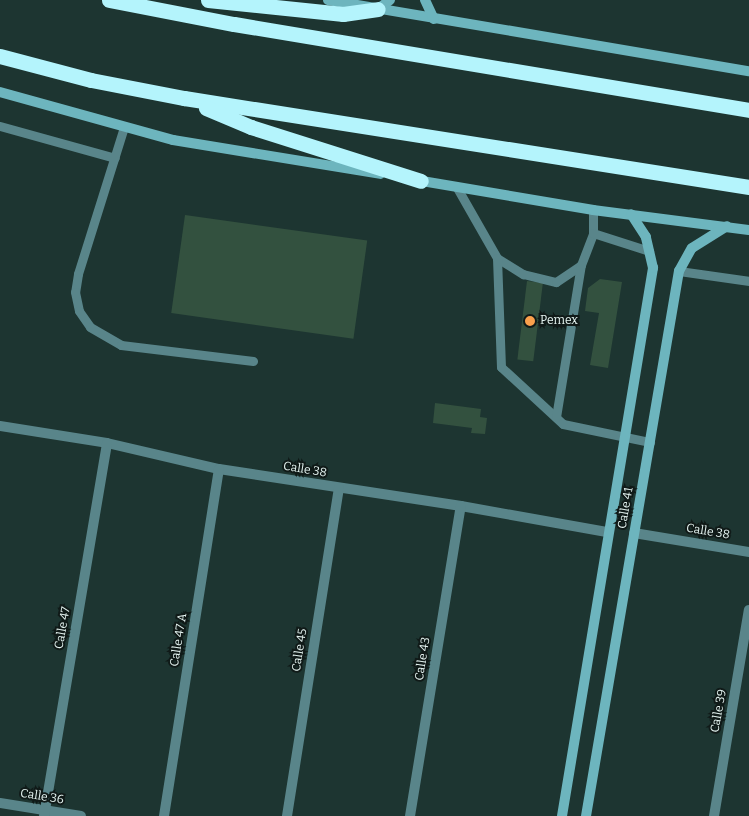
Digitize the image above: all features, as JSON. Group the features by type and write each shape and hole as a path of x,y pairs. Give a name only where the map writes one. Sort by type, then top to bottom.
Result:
{"highway":[{"path":"109,0 234,24 749,110"},
{"path":"208,0 343,14 384,5"},
{"path":"0,56 91,80 184,98 749,187"},
{"path":"184,98 251,127 422,180"}],"main road":[{"path":"328,0 384,5 434,19 749,71"},
{"path":"425,0 434,19"},
{"path":"0,92 173,140 593,210 749,230"},
{"name":"Calle 41","path":"562,816 607,532 653,268 646,237 631,214"},
{"name":"Calle 41","path":"586,816 679,271 692,248 727,226"}],"street":[{"name":"Calle 38","path":"0,426 107,443 219,469 461,506 607,532"},
{"name":"Calle 47","path":"45,813 107,443"},
{"name":"Calle 47 A","path":"164,816 219,469"},
{"name":"Calle 45","path":"287,816 339,488"},
{"name":"Calle 43","path":"410,816 461,506"},
{"name":"Calle 38","path":"634,533 749,552"},
{"name":"Calle 39","path":"714,816 749,610"},
{"name":"Calle 36","path":"0,803 45,813 81,816"}],"lane":[{"path":"0,126 115,158"},
{"path":"124,127 78,274 76,292 79,312 90,327 121,345 253,361"},
{"path":"456,186 497,258 501,367 563,424 650,442"},
{"path":"556,417 581,265 593,233 593,210"},
{"path":"593,233 649,251"},
{"path":"497,258 523,274 556,282 581,265"},
{"path":"679,271 749,281"}],"building":[{"path":"185,215 367,241 353,339 171,313"},
{"path":"600,279 622,282 608,368 590,365 599,313 585,311 588,288"},
{"name":"Pemex","path":"527,281 543,283 533,361 517,359"},
{"path":"435,403 481,409 480,417 487,418 485,434 471,433 472,428 433,423"}],"place":[{"name":"Pemex","path":"530,321"}]}
